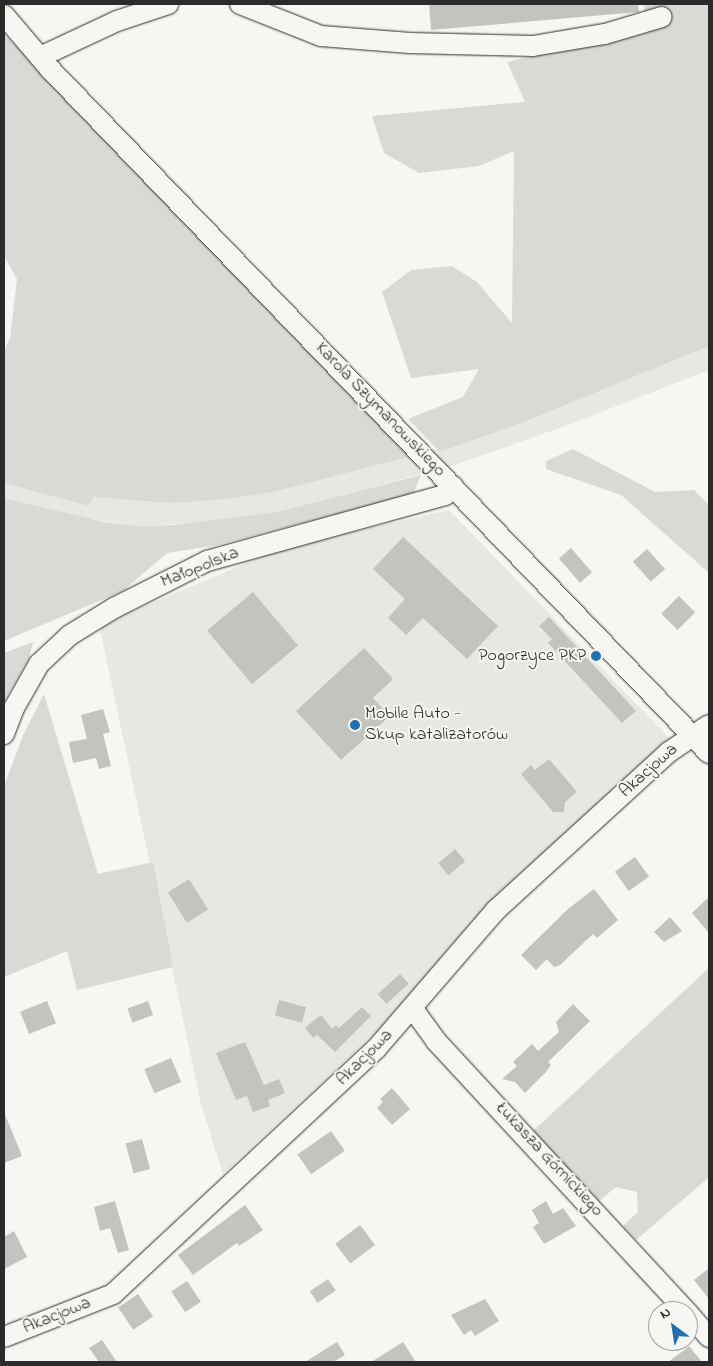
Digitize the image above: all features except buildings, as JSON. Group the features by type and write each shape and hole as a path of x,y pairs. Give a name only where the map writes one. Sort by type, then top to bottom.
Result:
{"street":[{"path":"45,63 94,31 168,4"},
{"path":"240,4 321,36 410,44 533,46 605,34 662,17"},
{"name":"Karola Szymanowskiego","path":"4,15 45,63 453,486 702,731 709,753"},
{"name":"Małopolska","path":"4,734 14,708 39,664 70,635 122,604 207,561 445,495 453,486"},
{"name":"Akacjowa","path":"4,1337 113,1294 348,1076 412,1009 425,990 496,910 669,752 702,731"},
{"name":"Łukasza Górnickiego","path":"412,1009 436,1041 677,1301"},
{"name":"Łukasza Górnickiego","path":"698,1324 709,1337"}],"shaded area":[{"path":"643,4 709,4 709,346 524,422 440,452 408,419 463,397 479,369 411,378 382,292 411,270 452,266 477,282 512,323 514,151 479,166 419,173 384,153 372,116 525,102 507,62 648,29"},
{"path":"4,34 412,456 273,492 216,500 169,503 93,497 89,506 4,483 4,351 10,338 17,279 4,256"},
{"path":"709,346 709,370 568,425 452,466 277,512 211,522 140,526 69,516 4,498 4,483 89,506 92,497 169,503 273,492 437,449 440,452 524,422"},
{"path":"573,449 655,492 694,490 709,505 709,573 621,495 546,469 546,461"},
{"path":"421,475 413,494 218,545 167,553 123,591 4,641 4,498 104,522 140,526 174,525 277,512"},
{"path":"449,510 673,742 410,1001 223,1174 201,1104 100,629 121,616 282,548"},
{"path":"33,642 29,659 4,701 4,653"},
{"path":"44,694 98,874 153,862 173,967 77,990 67,951 4,977 4,786 24,733"},
{"path":"709,968 709,1177 636,1240 623,1226 638,1212 637,1192 616,1187 599,1201 533,1131"}],"place":[{"name":"Pogorzyce PKP","path":"596,656"},
{"name":"Mobile Auto - Skup katalizatorów","path":"355,725"}]}
